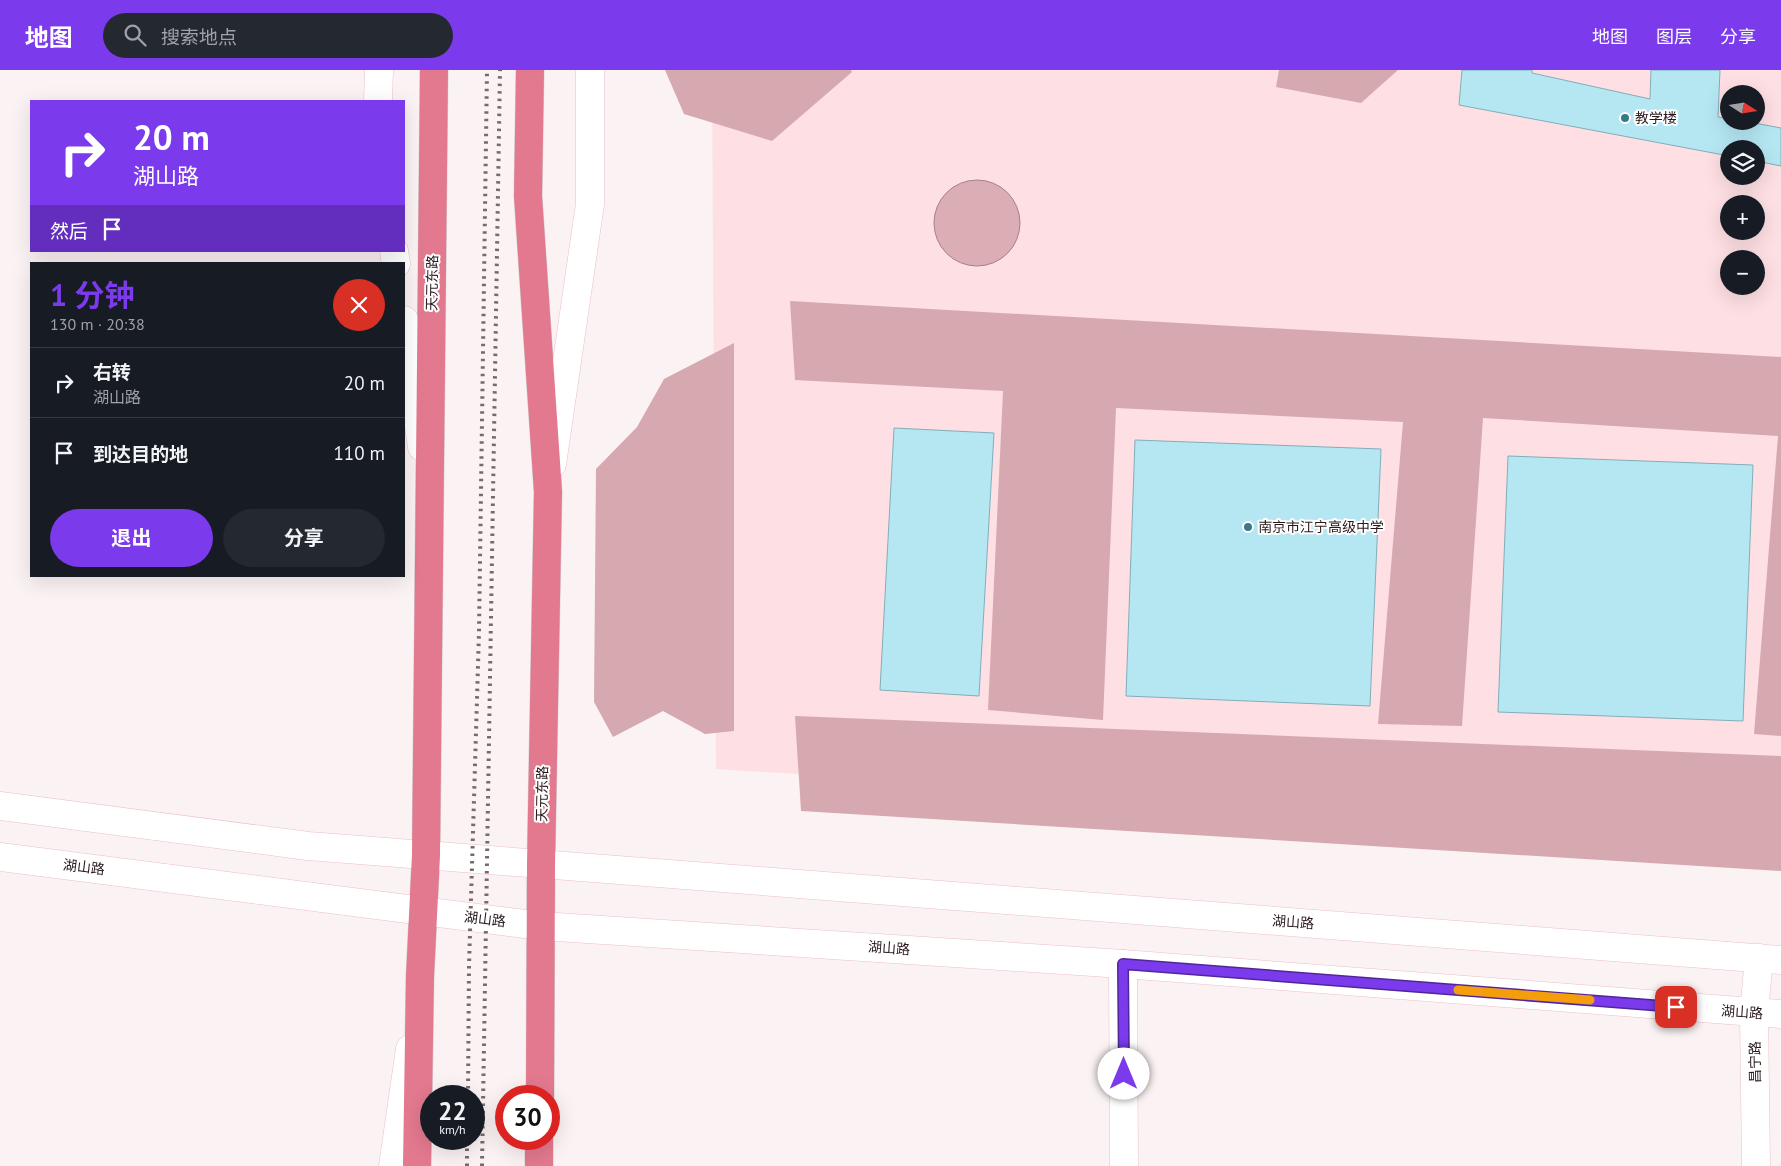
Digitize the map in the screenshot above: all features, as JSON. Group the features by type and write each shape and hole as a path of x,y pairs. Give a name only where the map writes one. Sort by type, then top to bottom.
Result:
{"highway":[{"name":"天元东路","path":"417,1166 420,976 426,855 434,70"},
{"name":"天元东路","path":"530,70 528,196 548,492 541,864 540,1085"},
{"path":"538,1166 539,1150"}],"main road":[{"path":"378,70 378,100"},
{"name":"天元东路","path":"548,492 590,204 590,70"},
{"name":"天元东路","path":"405,327 429,495"},
{"name":"湖山路","path":"0,806 308,846 1770,959"},
{"name":"湖山路","path":"0,857 541,926 1123,964 1781,1014"},
{"name":"昌宁路","path":"1756,1166 1754,1013 1770,959"},
{"path":"1123,964 1124,1166"},
{"name":"天元东路","path":"393,1166 420,976"}],"shaded area":[{"path":"665,70 851,70 852,72 772,141 684,114"},
{"name":"南京市江宁高级中学","path":"712,70 1781,70 1781,835 716,769"},
{"path":"1279,70 1398,70 1361,103 1276,87"},
{"path":"969,180 985,180 994,183 1008,192 1017,206 1020,223 1017,240 1008,254 994,263 985,266 969,266 953,259 941,247 934,231 934,215 941,199 953,187"},
{"path":"790,301 1781,357 1781,736 1754,734 1778,436 1483,418 1462,726 1378,724 1403,422 1116,408 1103,720 988,710 1003,391 795,380"},
{"path":"734,343 734,731 705,734 663,711 613,737 594,702 596,469 637,427 664,379"},
{"path":"795,716 1781,756 1781,871 801,811"}],"building":[{"name":"教学楼","path":"1462,70 1532,70 1532,73 1650,99 1651,70 1720,70 1718,117 1720,117 1720,130 1765,130 1765,125 1781,128 1781,166 1765,163 1765,140 1720,140 1720,154 1459,105"},
{"path":"894,428 994,433 979,696 880,690"},
{"path":"1135,440 1381,449 1370,706 1126,696"},
{"path":"1508,456 1753,465 1743,721 1498,712"}],"railway":[{"path":"468,1085 469,966 479,632 487,70"},
{"path":"482,1166 500,70"},
{"path":"467,1150 467,1166"}],"slow traffic":[{"path":"1458,990 1590,1000"}],"place":[{"name":"教学楼","path":"1625,118"},
{"name":"南京市江宁高级中学","path":"1248,527"}],"route":[{"path":"1124,1074 1123,964 1676,1007"}]}
